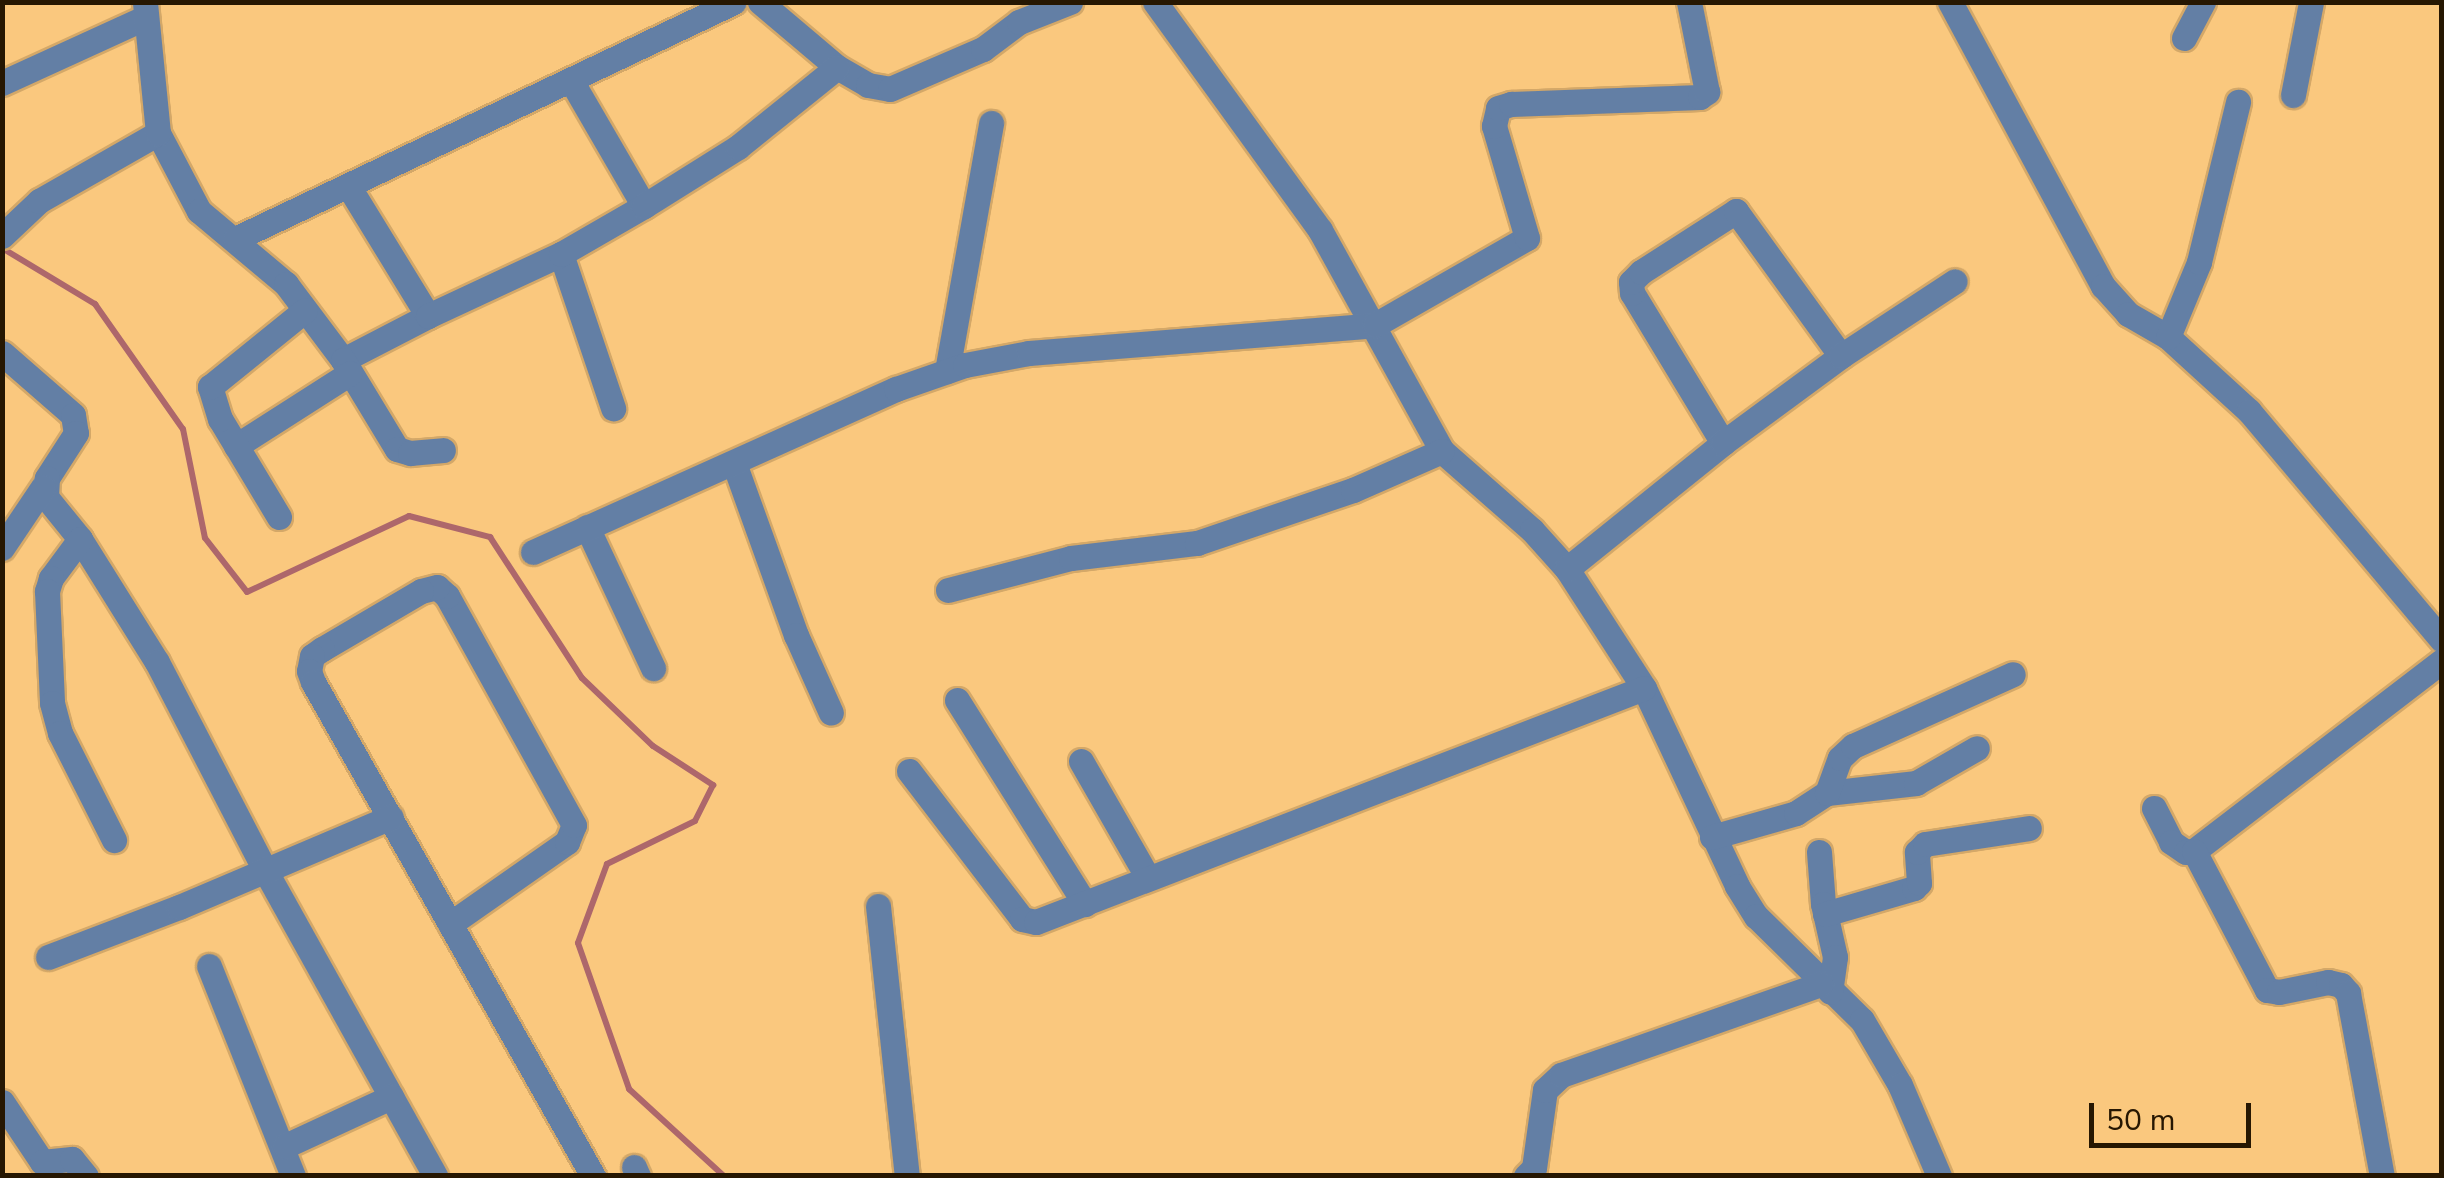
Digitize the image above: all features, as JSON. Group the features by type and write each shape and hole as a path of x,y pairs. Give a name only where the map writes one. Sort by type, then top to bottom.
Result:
{"street":[{"path":"235,239 734,2"},
{"path":"760,2 836,67 868,86 900,87 983,49 1019,22 1070,2"},
{"path":"1155,2 1320,230 1442,451 1532,530 1568,570 1644,688 1712,836 1756,916 1825,988 1862,1020 1881,1047 1939,1176"},
{"path":"533,552 896,389 947,371 1028,353 1375,325 1527,238 1494,126 1498,108 1700,97 1707,92 1689,2"},
{"path":"1950,2 2103,286 2128,314 2168,337 2250,411 2442,640"},
{"path":"2184,38 2202,2"},
{"path":"2294,95 2310,2"},
{"path":"2,83 146,10 158,133 190,198 286,284 346,366 396,449 410,453 443,450"},
{"path":"236,446 346,366 428,316 561,254 738,147 836,67"},
{"path":"572,82 644,206"},
{"path":"2168,337 2198,262 2238,102"},
{"path":"947,371 990,123"},
{"path":"10,227 39,201 158,133"},
{"path":"349,187 428,316"},
{"path":"1723,443 1632,293 1631,282 1640,272 1736,211 1840,356"},
{"path":"561,254 613,408"},
{"path":"1568,570 1723,443 1840,356 1955,281"},
{"path":"280,516 212,405 210,387 306,310"},
{"path":"2,353 52,394 77,423 76,433 2,548"},
{"path":"948,590 1071,558 1198,543 1353,490 1442,451"},
{"path":"734,463 796,635 831,713"},
{"path":"43,486 49,502 80,539 157,662 265,870 435,1176"},
{"path":"586,528 653,668"},
{"path":"80,539 51,578 47,591 52,703 60,733 114,840"},
{"path":"450,924 567,842 574,825 447,596 437,587 421,591 322,649 310,662 313,682 592,1176"},
{"path":"2154,808 2171,842 2186,852 2194,852 2442,661"},
{"path":"1826,792 1840,758 1853,746 2013,674"},
{"path":"909,771 1022,918 1043,921 1644,688"},
{"path":"958,700 1085,904"},
{"path":"1712,836 1782,820 1826,792 1916,783 1977,748"},
{"path":"1081,761 1148,878"},
{"path":"48,957 390,817"},
{"path":"1825,914 1914,888 1919,883 1918,852 1925,844 2029,828"},
{"path":"1819,852 1825,914 1835,957 1825,988"},
{"path":"2194,852 2267,990 2279,992 2328,982 2341,984 2348,993 2382,1176"},
{"path":"878,906 906,1176"},
{"path":"209,966 293,1176"},
{"path":"1526,1176 1534,1168 1545,1090 1561,1075 1825,988"},
{"path":"284,1146 392,1097"},
{"path":"2,1102 42,1162 72,1160 86,1176"}],"waterway":[{"path":"2,248 95,304 183,429 205,538 247,592 409,516 490,537 582,678 653,746 713,785 695,821 607,864 578,943 629,1089 724,1176"}]}
